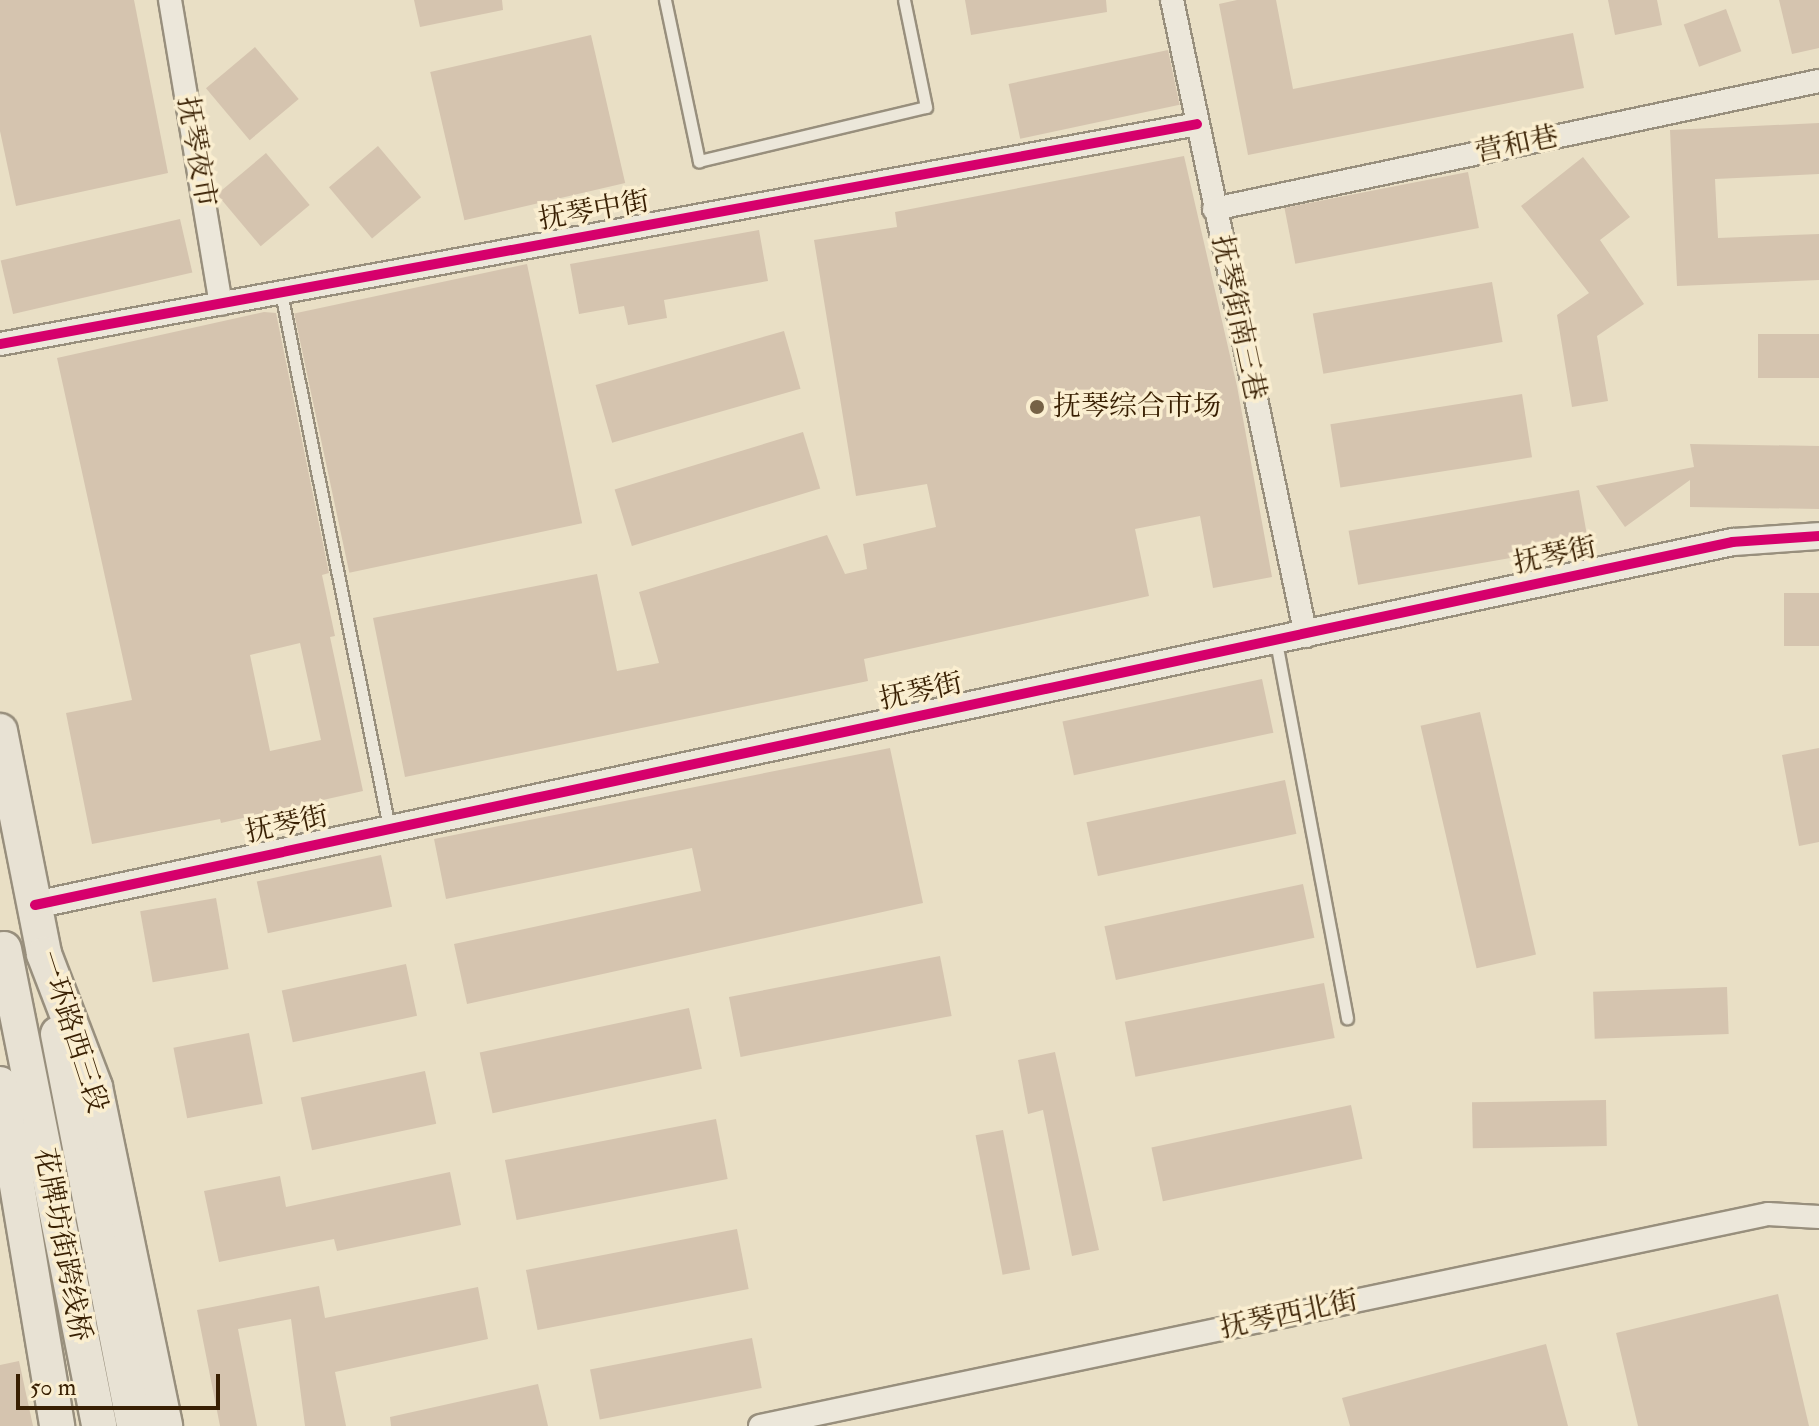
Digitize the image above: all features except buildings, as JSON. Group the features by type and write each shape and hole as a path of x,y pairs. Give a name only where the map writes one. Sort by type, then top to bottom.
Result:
{"main road":[{"name":"一环路西三段","path":"0,731 44,954 95,1087 165,1426"},
{"name":"一环路西三段","path":"0,984 2,941"},
{"name":"花牌坊街跨线桥","path":"2,941 99,1426"},
{"name":"花牌坊街跨线桥","path":"44,954 134,1426"},
{"path":"0,1084 57,1426"}],"street":[{"name":"抚琴夜市","path":"170,0 221,304"},
{"name":"抚琴街南三巷","path":"1172,0 1306,636"},
{"name":"营和巷","path":"1214,209 1819,81"},
{"name":"抚琴中街","path":"0,344 1197,124"},
{"name":"抚琴街","path":"35,905 389,827 1306,636 1733,542 1819,536"},
{"name":"抚琴西北街","path":"760,1426 1768,1214 1819,1217"}],"lane":[{"path":"665,0 699,161 926,107 904,0"},
{"path":"281,293 389,827"},
{"path":"1276,642 1347,1018"}],"cycle path":[{"path":"0,344 1197,124"},
{"path":"35,905 1733,542 1819,536"}],"place":[{"name":"抚琴综合市场","path":"1037,407"}]}
